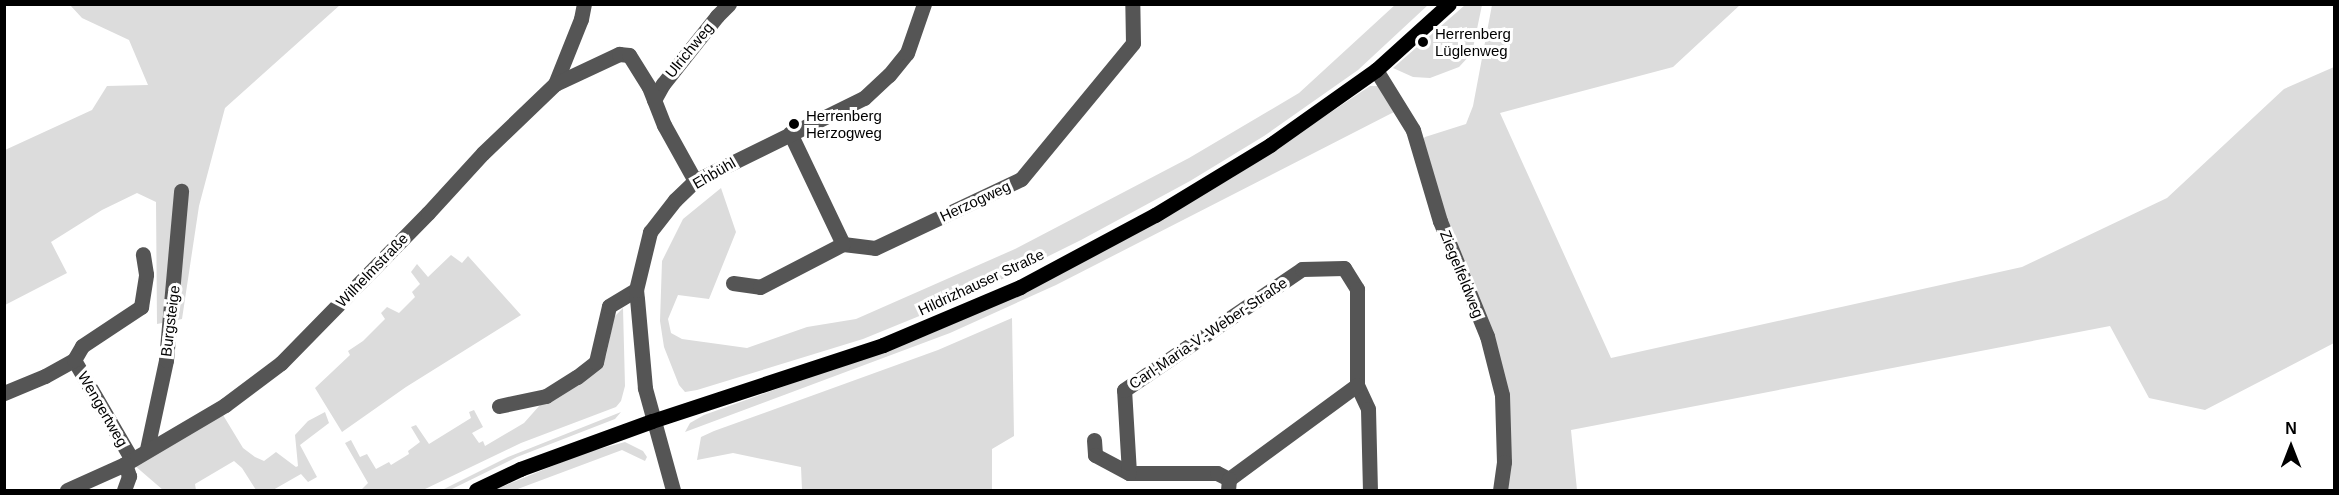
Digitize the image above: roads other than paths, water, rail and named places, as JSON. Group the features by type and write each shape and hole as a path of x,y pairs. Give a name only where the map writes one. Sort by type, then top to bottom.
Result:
{"main road":[{"name":"Hildrizhauser Straße","path":"476,490 520,469 652,421 883,345 1020,286 1155,215 1270,145 1376,70 1449,4"}],"street":[{"path":"555,84 581,19 584,4"},
{"name":"Ulrichweg","path":"652,94 663,84 729,4"},
{"name":"Ehbühl","path":"673,490 652,421 645,388 636,290 650,232 675,200 695,181 864,98 889,75 907,53 924,4"},
{"name":"Herzogweg","path":"843,244 875,248 1021,179 1133,43 1132,4"},
{"name":"Wilhelmstraße","path":"67,490 128,461 225,405 281,363 428,213 483,153 555,84 619,54 628,55 652,94"},
{"name":"Ziegelfeldweg","path":"1376,70 1413,130 1440,221 1487,336 1502,395 1504,462 1500,490"},
{"path":"652,94 664,125 695,181"},
{"path":"733,282 760,286 843,244 790,133"},
{"name":"Burgsteige","path":"147,449 166,360 181,191"},
{"name":"Wengertweg","path":"4,393 45,376 74,360 82,346 141,307 146,274 143,254"},
{"name":"Carl-Maria-V.-Weber-Straße","path":"1129,473 1124,390 1302,269 1344,268 1357,289 1358,385"},
{"path":"500,406 546,396 578,377 596,362 609,306 636,290"},
{"name":"Wengertweg","path":"74,360 128,461"},
{"path":"1094,440 1095,455 1129,473 1217,473 1228,485 1358,385 1368,409 1370,490"},
{"path":"124,490 129,476 128,461"}],"place":[{"name":"Herrenberg Lüglenweg","path":"1423,42"},
{"name":"Herrenberg Herzogweg","path":"794,124"}]}
